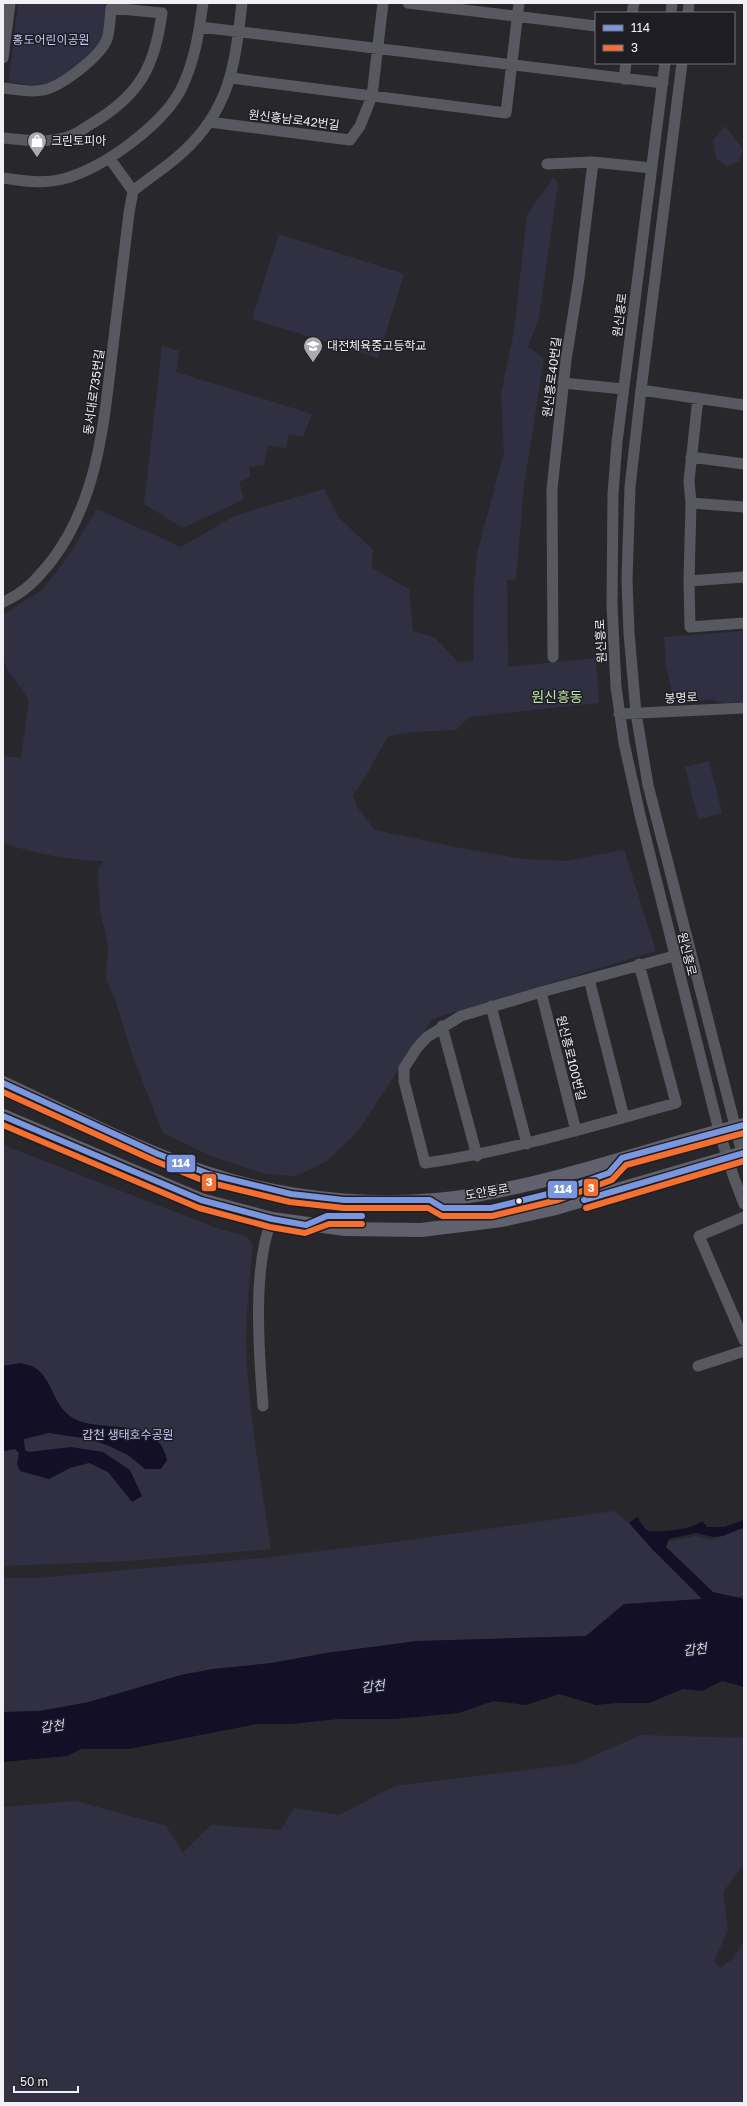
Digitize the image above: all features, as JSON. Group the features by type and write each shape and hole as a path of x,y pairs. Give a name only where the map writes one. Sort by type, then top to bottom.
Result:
{"main road":[{"name":"도안동로","path":"3,1083 158,1154 209,1174 291,1194 344,1200 430,1200 480,1194 569,1174 739,1126"},
{"path":"3,1116 201,1200 272,1219 306,1225 345,1229 421,1230 502,1220 552,1209 727,1158 743,1156"}],"street":[{"path":"3,58 10,3"},
{"path":"3,178 33,182 64,179 110,159 152,125 171,104 183,87 194,58 203,3"},
{"path":"110,159 133,191 184,152 209,122 219,106 231,78 239,32 242,3"},
{"name":"원신흥남로42번길","path":"209,122 350,140 360,126 372,96 383,3"},
{"path":"408,3 595,26"},
{"path":"231,78 506,113 519,3"},
{"path":"3,88 30,91 43,90 57,86 98,53 107,39 111,8 162,13 159,38 144,78 105,116 66,138 49,141 3,138"},
{"path":"200,27 663,83"},
{"path":"624,79 626,64"},
{"name":"원신흥로","path":"665,64 623,389 613,486 611,571 619,714 640,815 674,956 719,1131 744,1204"},
{"name":"원신흥로","path":"682,64 630,488 627,580 629,634 636,713 648,785 739,1126 743,1156"},
{"path":"547,164 593,162 652,168"},
{"name":"원신흥로40번길","path":"553,657 552,489 564,383 593,162"},
{"name":"동서대로735번길","path":"3,602 20,595 45,570 71,530 88,494 104,425 133,191"},
{"path":"564,383 623,389"},
{"path":"641,390 744,405"},
{"path":"698,398 689,481 691,503 689,581 690,627 744,623"},
{"path":"691,457 744,464"},
{"path":"691,503 744,507"},
{"path":"689,581 744,578"},
{"name":"봉명로","path":"619,714 744,708"},
{"path":"639,964 676,1103 576,1131 477,1156 425,1163 404,1081 404,1068 427,1037 442,1026 461,1016 491,1006 639,964 674,956"},
{"path":"589,979 624,1117"},
{"name":"원신흥로100번길","path":"541,992 576,1131"},
{"path":"491,1006 527,1144"},
{"path":"442,1026 477,1156"},
{"path":"744,1217 699,1236 744,1340"},
{"path":"263,1406 260,1367 260,1286 263,1245 272,1219"},
{"path":"698,1366 744,1351"}],"green space":[{"name":"홍도어린이공원","path":"18,3 109,4 103,36 100,43 89,57 81,64 54,82 43,85 9,82"},
{"path":"725,126 743,149 739,161 727,167 716,158 713,140"},
{"path":"554,177 558,184 539,317 528,347 544,358 524,486 516,579 507,580 508,667 596,658 599,703 469,717 456,730 412,732 389,736 363,781 353,795 357,807 375,830 465,849 523,859 566,861 624,850 656,951 432,1019 358,1131 327,1161 296,1176 265,1174 211,1156 163,1133 133,1057 115,999 106,979 108,945 100,910 98,870 103,861 53,856 3,843 3,756 21,758 29,700 6,667 3,656 3,615 42,590 67,558 97,509 181,547 234,516 324,489 339,518 373,550 372,568 409,589 413,631 434,637 458,662 473,661 474,583 477,554 504,452 501,394 514,331 527,215"},
{"path":"279,234 404,274 378,358 252,319"},
{"path":"162,346 179,351 176,372 312,414 303,437 289,434 286,448 268,445 264,465 249,467 250,477 239,482 244,499 183,528 144,504"},
{"path":"744,631 744,702 721,703 710,699 674,703 666,665 664,637"},
{"path":"709,761 722,813 698,819 685,767"},
{"name":"갑천 생태호수공원","path":"3,1145 219,1229 246,1236 253,1245 246,1352 254,1435 271,1549 128,1561 3,1566"},
{"path":"614,1511 629,1523 653,1550 703,1599 624,1604 586,1636 417,1641 326,1653 272,1663 213,1669 181,1675 89,1702 40,1711 3,1712 3,1578 38,1578 263,1558 395,1542"},
{"path":"744,1528 744,1596 736,1597 713,1592 666,1547 667,1542 695,1536 711,1540"},
{"path":"641,1735 744,1738 744,1864 723,1892 728,1930 714,1961 720,1968 734,1958 744,1940 744,2103 3,2103 3,1807 76,1801 166,1826 183,1853 211,1825 281,1830 294,1808 339,1815 395,1786 575,1764"}],"water":[{"path":"20,1363 37,1369 43,1375 63,1410 69,1415 77,1420 89,1424 130,1428 143,1431 154,1437 162,1446 167,1460 161,1469 145,1469 128,1455 109,1446 89,1439 49,1433 24,1439 25,1450 29,1452 71,1447 103,1452 130,1470 142,1496 132,1502 108,1472 89,1463 70,1468 49,1479 20,1471 17,1464 19,1453 15,1449 3,1451 3,1366"},
{"name":"갑천","path":"637,1517 647,1530 651,1531 683,1529 697,1525 700,1522 703,1522 707,1527 724,1527 744,1520 744,1527 723,1536 713,1537 696,1533 669,1539 666,1547 713,1592 744,1599 744,1687 722,1681 702,1691 683,1689 649,1703 617,1703 596,1705 559,1694 526,1705 493,1701 459,1713 394,1719 338,1719 291,1724 257,1724 129,1749 81,1749 67,1756 3,1762 3,1712 40,1711 89,1702 181,1675 213,1669 272,1663 326,1653 417,1641 586,1636 624,1604 702,1599 653,1550 629,1523"}],"transit line":[{"name":"114","path":"3,1083 158,1154 209,1174 291,1194 344,1200 430,1200 443,1208 491,1208 556,1192 609,1173 622,1158 744,1125"},
{"name":"3","path":"3,1092 155,1161 207,1182 290,1202 344,1208 428,1208 442,1216 492,1216 558,1200 612,1180 626,1165 744,1133"},
{"name":"114","path":"3,1116 201,1200 272,1219 306,1225 327,1216 362,1216"},
{"name":"3","path":"3,1125 199,1208 270,1227 305,1233 329,1224 362,1224"},
{"name":"114","path":"584,1200 744,1153"},
{"name":"3","path":"586,1208 744,1161"}],"place":[{"name":"크린토피아","path":"37,158"},
{"name":"대전체육중고등학교","path":"313,363"}],"district":[{"name":"원신흥동","path":"557,697"}]}
